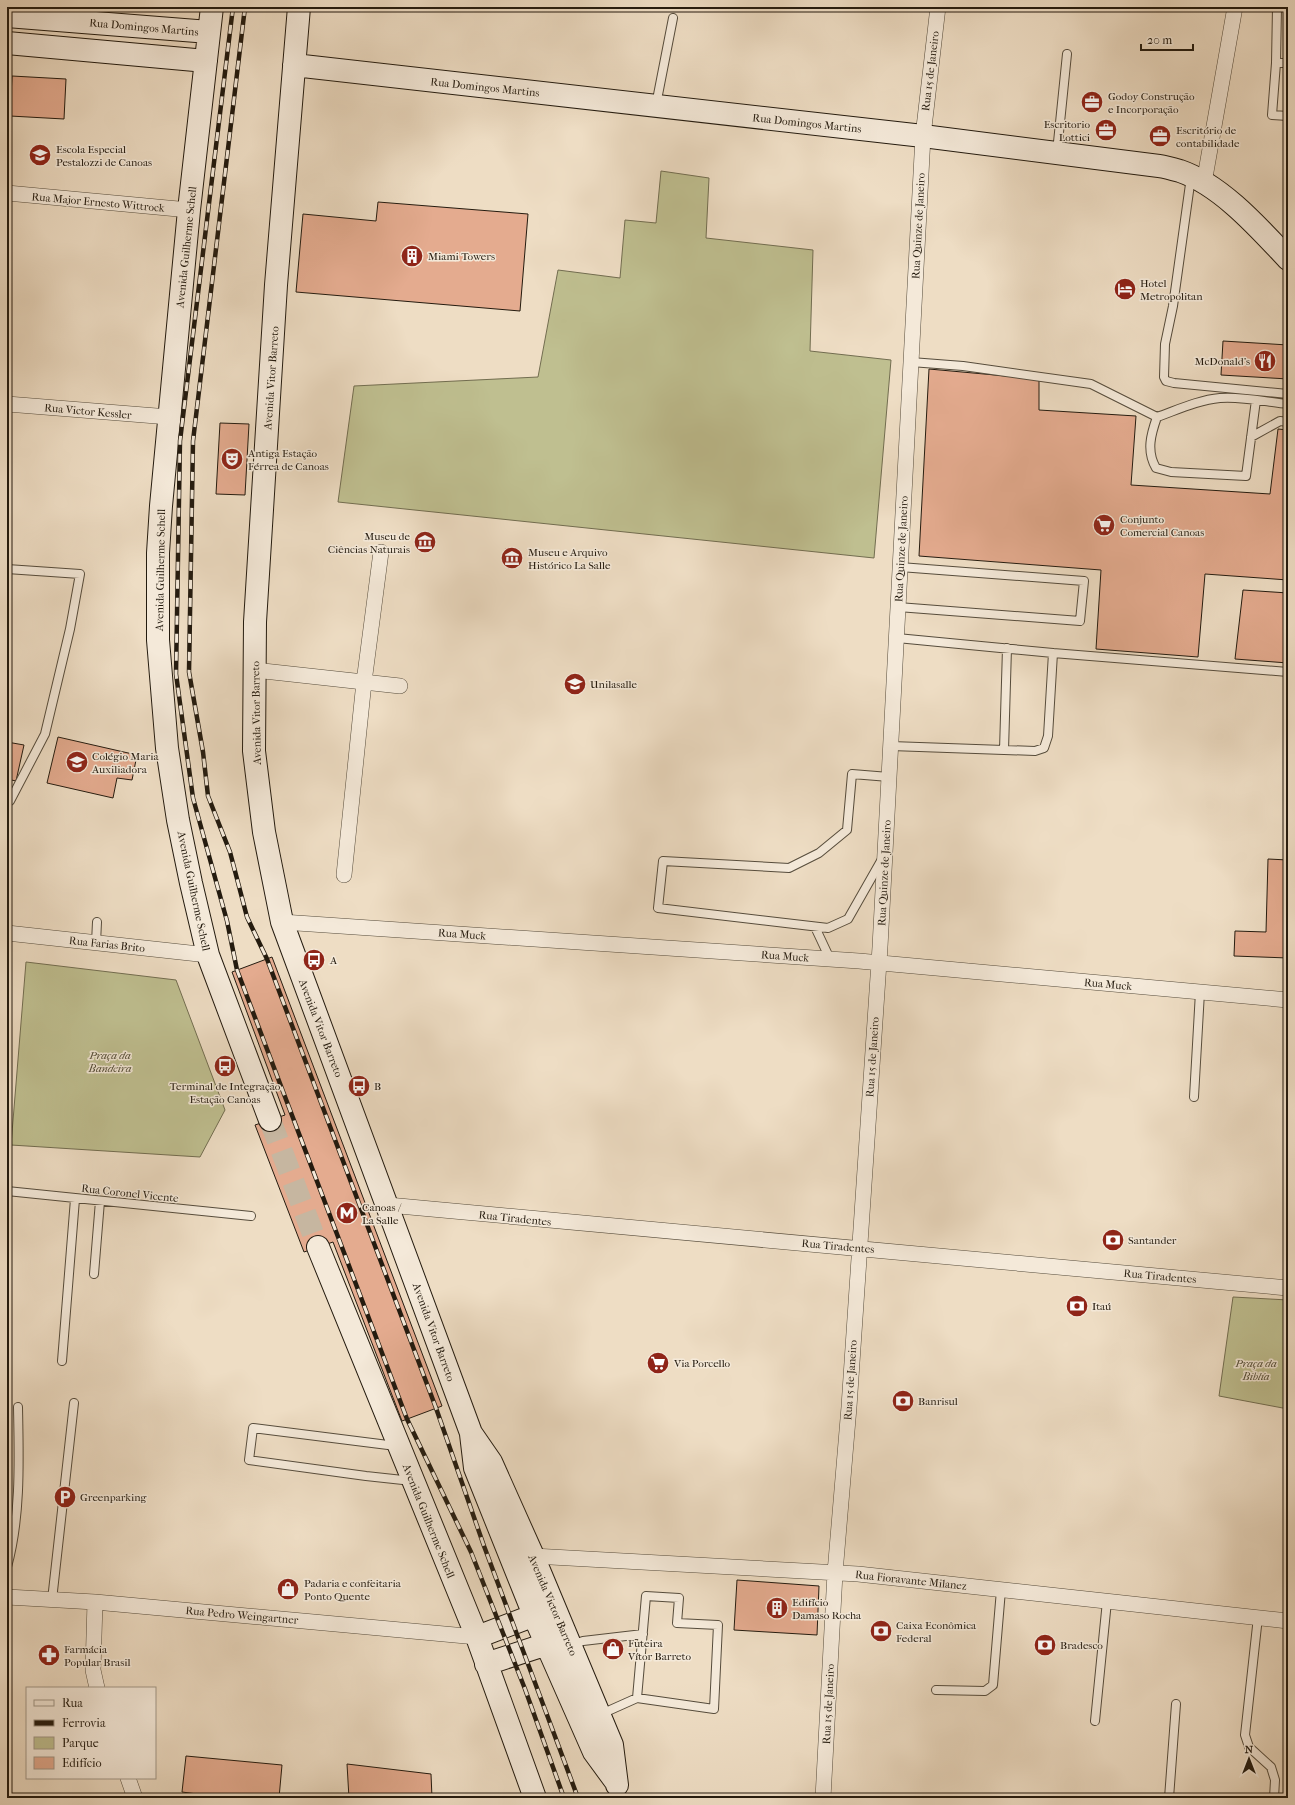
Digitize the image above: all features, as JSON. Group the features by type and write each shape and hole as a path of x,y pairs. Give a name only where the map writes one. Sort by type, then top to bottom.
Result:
{"main road":[{"name":"Avenida Guilherme Schell","path":"212,7 189,210 168,417 158,553 159,647 168,756 191,883 208,955 270,1120"},
{"name":"Avenida Vitor Barreto","path":"299,7 276,285 258,558 254,670 254,751 264,832 282,922 388,1205 471,1433"},
{"name":"Rua Domingos Martins","path":"7,16 209,32"},
{"path":"118,52 121,25"},
{"path":"7,42 206,60"},
{"name":"Rua Domingos Martins","path":"294,65 923,136 1159,166 1181,171 1198,180 1236,208 1288,259"},
{"name":"Avenida Guilherme Schell","path":"318,1247 477,1636 535,1798"},
{"path":"471,1433 475,1468 546,1644 594,1752 620,1792"},
{"name":"Avenida Victor Barreto","path":"471,1433 491,1462 533,1556 612,1745 620,1792"},
{"path":"477,1636 535,1615"},
{"path":"486,1664 546,1644"}],"street":[{"name":"Rua 15 de Janeiro","path":"923,136 938,7"},
{"path":"1198,180 1235,7"},
{"name":"Rua Quinze de Janeiro","path":"879,963 923,136"},
{"name":"Rua Major Ernesto Wittrock","path":"7,193 189,210"},
{"name":"Rua Victor Kessler","path":"7,404 168,417"},
{"path":"344,875 364,682 381,552"},
{"path":"254,670 400,686"},
{"name":"Rua Muck","path":"282,922 830,959 1288,1000"},
{"name":"Rua Farias Brito","path":"7,933 208,955"},
{"name":"Rua 15 de Janeiro","path":"823,1798 835,1573 849,1407 879,963"},
{"name":"Rua Tiradentes","path":"388,1205 523,1219 859,1248 1288,1288"},
{"name":"Rua Fioravante Milanez","path":"533,1556 835,1573 1288,1621"},
{"name":"Rua Pedro Weingartner","path":"7,1597 95,1602 477,1636"},
{"path":"95,1602 93,1670 97,1687"},
{"path":"128,1779 135,1798"}],"lane":[{"path":"1277,7 1276,63 1272,115 1288,116"},
{"path":"656,106 673,18"},
{"path":"1057,153 1067,54"},
{"path":"1276,63 1288,63"},
{"path":"1198,180 1165,344 1164,377 1166,381 1174,383 1288,394"},
{"path":"911,362 963,366 1091,384 1157,417 1189,406 1220,398 1288,404"},
{"path":"1157,417 1151,433 1150,458 1156,468 1171,472 1246,476 1256,400"},
{"path":"1251,437 1280,421 1288,422"},
{"path":"898,607 1080,621 1084,580 900,566"},
{"path":"7,569 80,574 70,629 45,734 10,801"},
{"path":"897,638 1007,648 1053,654 1288,672"},
{"path":"1004,750 1007,648"},
{"path":"891,746 1035,751 1044,748 1048,736 1053,654"},
{"path":"885,853 848,919 828,928 658,908 663,861 789,868 819,852 847,830 852,774 889,777"},
{"path":"96,943 97,922"},
{"path":"815,927 830,959"},
{"path":"1194,1096 1200,992"},
{"name":"Rua Coronel Vicente","path":"7,1191 100,1202 251,1216"},
{"path":"62,1361 75,1199"},
{"path":"94,1274 100,1202"},
{"path":"52,1600 74,1403"},
{"path":"7,1567 12,1548 20,1463 18,1407"},
{"path":"399,1446 254,1428 249,1460 413,1481"},
{"path":"936,1690 985,1691 993,1685 1002,1590"},
{"path":"599,1715 637,1698 714,1709 718,1625 677,1623 679,1598 646,1596 637,1698"},
{"path":"1095,1721 1107,1601"},
{"path":"1258,1617 1245,1735 1249,1747 1271,1767 1275,1780 1274,1798"},
{"path":"570,1645 583,1641 643,1634"},
{"path":"1169,1798 1176,1704"}],"green space":[{"path":"661,171 709,178 706,238 813,250 810,351 891,360 874,558 338,502 354,386 538,377 558,270 620,278 625,220 656,223"},
{"name":"Praça da Bandeira","path":"26,962 176,980 225,1110 200,1157 11,1145"},
{"name":"Praça da Biblía","path":"1233,1297 1288,1300 1288,1409 1219,1396"}],"building":[{"path":"12,76 66,79 64,119 10,116"},
{"name":"Miami Towers","path":"378,202 528,214 520,311 296,292 303,214 376,221"},
{"path":"1223,341 1288,345 1288,379 1221,375"},
{"name":"Conjunto Comercial Canoas","path":"929,369 1039,379 1039,410 1136,416 1131,485 1270,494 1278,429 1288,430 1288,580 1205,574 1198,657 1096,649 1101,570 919,556"},
{"name":"Antiga Estação Férrea de Canoas","path":"220,423 249,424 245,495 216,494"},
{"path":"1243,590 1288,593 1288,663 1235,659"},
{"path":"58,737 137,755 132,780 117,778 113,798 47,783"},
{"path":"7,742 24,745 16,781 7,779"},
{"path":"1268,859 1288,860 1288,958 1234,956 1235,931 1266,932"},
{"path":"272,957 442,1406 402,1421 333,1242 304,1252 255,1125 285,1115 232,972"},
{"name":"Edifício Damaso Rocha","path":"737,1580 819,1586 817,1635 734,1630"},
{"path":"186,1756 282,1765 279,1798 227,1798 182,1792"},
{"path":"347,1764 431,1774 432,1798 349,1798"}],"tunnel":[{"path":"270,1120 318,1247"}],"railway":[{"path":"233,7 180,441 176,674 193,798 227,921 237,970 407,1419 471,1552 525,1689 564,1798"},
{"path":"245,7 193,441 189,672 203,752 208,796 230,852 247,917 267,959 436,1408 484,1546 578,1798"}],"place":[{"name":"Godoy Construção e Incorporação","path":"1092,102"},
{"name":"Escritorio Lottici","path":"1106,130"},
{"name":"Escritório de contabilidade","path":"1160,136"},
{"name":"Escola Especial Pestalozzi de Canoas","path":"40,155"},
{"name":"Miami Towers","path":"412,256"},
{"name":"Hotel Metropolitan","path":"1125,289"},
{"name":"McDonald's","path":"1265,361"},
{"name":"Antiga Estação Férrea de Canoas","path":"232,459"},
{"name":"Conjunto Comercial Canoas","path":"1104,525"},
{"name":"Museu de Ciências Naturais","path":"425,542"},
{"name":"Museu e Arquivo Histórico La Salle","path":"512,558"},
{"name":"Unilasalle","path":"575,684"},
{"name":"Colégio Maria Auxiliadora","path":"77,762"},
{"name":"A","path":"314,960"},
{"name":"Terminal de Integração Estação Canoas","path":"225,1066"},
{"name":"B","path":"359,1086"},
{"name":"Canoas / La Salle","path":"347,1213"},
{"name":"Santander","path":"1113,1240"},
{"name":"Itaú","path":"1077,1306"},
{"name":"Via Porcello","path":"658,1363"},
{"name":"Banrisul","path":"903,1401"},
{"name":"Greenparking","path":"65,1497"},
{"name":"Padaria e confeitaria Ponto Quente","path":"288,1589"},
{"name":"Edifício Damaso Rocha","path":"777,1608"},
{"name":"Caixa Econômica Federal","path":"881,1631"},
{"name":"Bradesco","path":"1045,1645"},
{"name":"Futeira Vítor Barreto","path":"613,1649"},
{"name":"Farmácia Popular Brasil","path":"49,1655"}]}
